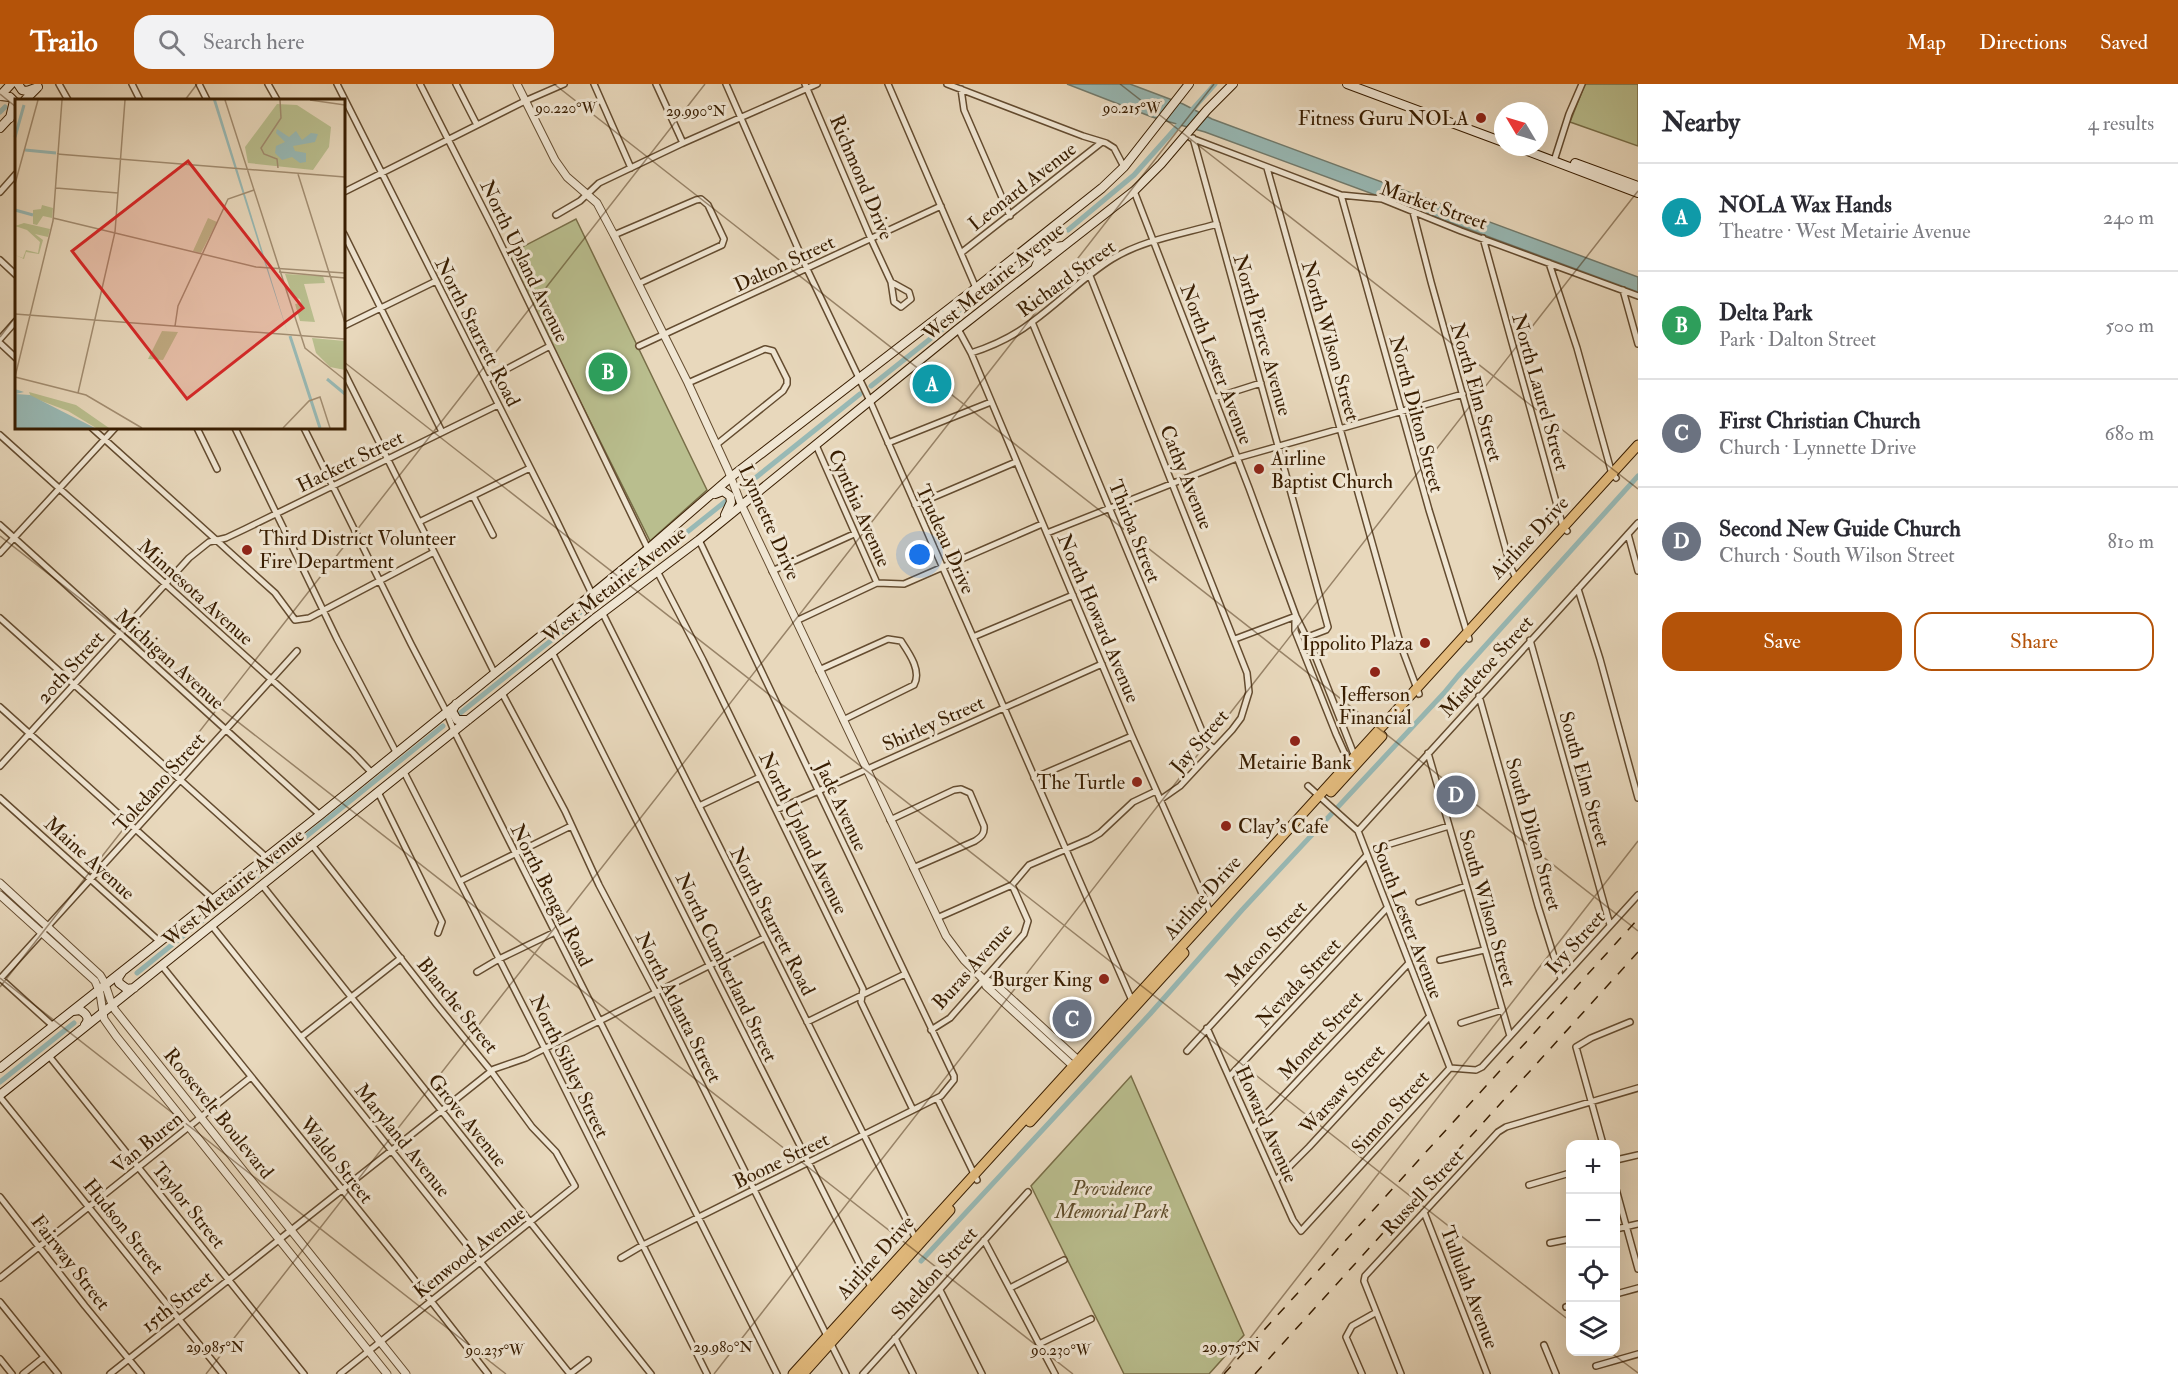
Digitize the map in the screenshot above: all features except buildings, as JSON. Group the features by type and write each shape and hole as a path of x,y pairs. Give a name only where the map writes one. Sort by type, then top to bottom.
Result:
{"highway":[{"name":"Airline Drive","path":"1614,476 1638,445"},
{"name":"Airline Drive","path":"803,1374 917,1241 1077,1064 1212,916 1324,800 1354,762 1467,636 1614,476 1638,454"},
{"name":"Airline Drive","path":"1467,636 1516,578 1565,529"},
{"name":"Airline Drive","path":"794,1374 829,1341"}],"main road":[{"path":"0,96 11,84"},
{"path":"18,84 22,90 27,91 39,85"},
{"path":"1347,84 1494,139"},
{"path":"1362,84 1494,134"},
{"path":"27,99 39,85"},
{"name":"West Metairie Avenue","path":"0,1096 602,612 699,540 958,329 1134,191 1189,135 1207,110 1231,86"},
{"name":"West Metairie Avenue","path":"0,1068 648,549 731,477 1102,188 1124,166 1186,87"},
{"path":"0,96 14,101 10,118"},
{"path":"0,128 15,111"},
{"path":"1546,156 1638,186"},
{"path":"1548,156 1638,193"},
{"path":"1057,224 1050,232 1048,240 1050,245 1056,247 1064,245"},
{"path":"1023,251 1034,248 1038,252 1039,262 1033,270"},
{"path":"706,499 723,490 730,495 731,502 728,511 716,525"},
{"path":"459,701 452,711 453,716 457,720 468,720"},
{"path":"122,971 118,983 127,989 134,988"},
{"path":"69,1013 80,1010 87,1015 86,1023 80,1031"}],"street":[{"path":"59,84 67,99"},
{"path":"132,84 140,99"},
{"path":"199,84 206,99"},
{"path":"268,84 276,99"},
{"name":"North Starrett Road","path":"337,84 344,99"},
{"name":"North Upland Avenue","path":"420,84 648,549"},
{"path":"456,84 477,125"},
{"name":"Lynnette Drive","path":"517,84 555,160 567,177 597,203 640,283 688,383 772,571 937,918 958,953 984,980 994,983 1046,1037 1077,1064"},
{"path":"345,192 525,101 564,84"},
{"path":"594,84 631,168"},
{"path":"656,84 683,143"},
{"name":"Trudeau Drive","path":"726,84 807,269 870,400 1134,1004"},
{"path":"556,215 580,201 599,183 683,143 742,119 806,86 818,84"},
{"path":"888,84 976,288"},
{"path":"947,84 1102,142 1114,148 1124,166"},
{"path":"1555,159 1582,84"},
{"name":"Richmond Drive","path":"806,86 891,282 894,302 901,307 911,299 909,292 891,282"},
{"path":"1231,86 1236,94"},
{"path":"961,89 964,110 1010,216"},
{"name":"North Starrett Road","path":"345,100 592,594"},
{"name":"Market Street","path":"1189,135 1267,168 1341,195 1382,200 1638,296"},
{"name":"North Pierce Avenue","path":"1189,135 1217,224 1327,628 1305,638"},
{"name":"Leonard Avenue","path":"961,253 1102,142"},
{"name":"North Wilson Street","path":"1267,168 1403,650 1417,692"},
{"path":"0,192 15,175"},
{"name":"North Lester Avenue","path":"1134,191 1296,616 1340,718 1354,762"},
{"name":"North Dilton Street","path":"1341,195 1429,510 1467,636"},
{"path":"615,235 696,200 701,199 708,205 724,239 722,246 640,283"},
{"name":"Dalton Street","path":"639,346 941,206"},
{"name":"North Elm Street","path":"1413,212 1510,568 1516,578"},
{"name":"Richard Street","path":"971,353 999,342 1032,322 1112,259 1153,241 1217,224"},
{"path":"345,236 442,432"},
{"name":"North Laurel Street","path":"1483,238 1565,529"},
{"path":"0,260 15,274"},
{"path":"1549,263 1577,348 1614,476"},
{"name":"Cathy Avenue","path":"1090,276 1235,639 1247,673 1249,692"},
{"path":"345,325 436,281"},
{"path":"1623,290 1638,344"},
{"path":"15,322 0,341 15,357"},
{"name":"Thirba Street","path":"1032,322 1207,742 1214,748"},
{"name":"North Howard Avenue","path":"958,329 971,353 1072,596 1212,916"},
{"path":"486,380 550,346"},
{"path":"688,383 768,349 773,351 787,379 783,392 716,445"},
{"path":"345,374 494,672"},
{"path":"1214,398 1261,383"},
{"path":"1047,533 1237,458 1463,394"},
{"path":"888,443 991,402"},
{"name":"Hackett Street","path":"215,541 226,538 498,405"},
{"path":"93,429 274,594 295,620 309,618 434,552"},
{"path":"0,553 114,429"},
{"path":"197,429 217,469"},
{"path":"235,429 396,752"},
{"name":"North Bengal Road","path":"304,429 554,933 777,1374"},
{"name":"Minnesota Avenue","path":"0,435 371,772"},
{"name":"Cynthia Avenue","path":"816,445 877,584"},
{"path":"915,505 1016,462"},
{"path":"419,522 530,468"},
{"path":"473,496 493,535"},
{"name":"Mistletoe Street","path":"1358,831 1638,523"},
{"path":"796,621 877,584 904,584 1042,524"},
{"name":"Michigan Avenue","path":"0,525 320,814"},
{"path":"772,571 854,534"},
{"path":"1628,534 1638,571"},
{"name":"Jade Avenue","path":"699,540 954,1076 951,1085"},
{"name":"20th Street","path":"0,766 189,558 209,542 215,541"},
{"name":"North Upland Avenue","path":"657,571 862,989 861,1002 913,1110"},
{"path":"1578,589 1600,659 1638,798"},
{"path":"973,636 1072,596"},
{"name":"North Starrett Road","path":"602,612 917,1241"},
{"path":"1235,639 1296,616"},
{"name":"North Lester Avenue","path":"1296,616 1295,632 1331,721 1354,762"},
{"path":"0,618 266,857"},
{"path":"819,670 888,639 900,641 907,650 917,672 914,686 843,720"},
{"name":"South Elm Street","path":"1530,640 1610,925"},
{"name":"Toledano Street","path":"0,979 297,651"},
{"name":"North Cumberland Street","path":"552,652 874,1291"},
{"name":"Shirley Street","path":"776,810 1102,664"},
{"name":"Jay Street","path":"1160,800 1180,786 1232,730 1241,718 1249,692"},
{"name":"North Atlanta Street","path":"502,693 572,825 599,885 656,993 846,1374"},
{"path":"1323,699 1331,696"},
{"name":"South Dilton Street","path":"1479,696 1561,979"},
{"path":"0,707 213,899"},
{"path":"1331,721 1340,718"},
{"path":"1034,778 1132,736"},
{"name":"South Wilson Street","path":"1428,753 1510,1036"},
{"name":"North Sibley Street","path":"404,772 707,1374"},
{"path":"699,806 760,777"},
{"name":"South Lester Avenue","path":"1308,786 1358,831 1450,1068"},
{"path":"890,820 954,790 962,789 970,793 984,826 985,831 982,836 913,868"},
{"path":"937,918 1012,885 1029,865 1100,833 1133,802 1156,791"},
{"path":"378,792 442,922 438,933"},
{"name":"Maine Avenue","path":"0,798 159,941"},
{"path":"460,880 572,825"},
{"path":"1390,844 1449,826"},
{"name":"Blanche Street","path":"312,845 491,1071 532,1127 556,1152 575,1186"},
{"name":"Macon Street","path":"1186,1051 1367,855"},
{"name":"Roosevelt Boulevard","path":"0,883 98,972 106,984 112,1006 406,1374"},
{"name":"Grove Avenue","path":"262,885 651,1374"},
{"name":"Buras Avenue","path":"931,1030 950,1018 1024,934 1028,921 1012,885"},
{"path":"1419,902 1467,886"},
{"path":"0,895 92,979 99,990"},
{"name":"Ivy Street","path":"1510,1036 1638,895"},
{"name":"Nevada Street","path":"1230,1076 1387,908"},
{"name":"Maryland Avenue","path":"212,926 570,1374"},
{"path":"477,972 554,933"},
{"name":"15th Street","path":"110,1374 491,1071 545,1049 764,938"},
{"path":"1440,960 1484,950"},
{"path":"301,1037 401,958"},
{"name":"Monett Street","path":"1253,1128 1408,963"},
{"name":"Waldo Street","path":"162,966 488,1374"},
{"path":"807,1022 905,974"},
{"path":"0,979 53,1026"},
{"name":"Roosevelt Boulevard","path":"99,990 105,1022 387,1374"},
{"path":"1461,1023 1502,1010"},
{"name":"Warsaw Street","path":"1276,1180 1429,1017"},
{"path":"1602,1140 1576,1047 1591,1038 1630,1022"},
{"name":"Howard Avenue","path":"1208,1028 1293,1220 1301,1231"},
{"name":"Simon Street","path":"1301,1231 1450,1068 1476,1070 1482,1067 1510,1036"},
{"name":"Taylor Street","path":"49,1056 304,1374"},
{"name":"Van Buren","path":"0,1278 251,1077"},
{"name":"Boone Street","path":"621,1258 937,1098 951,1085"},
{"path":"1591,1102 1638,1088"},
{"name":"Hudson Street","path":"0,1096 223,1374"},
{"path":"937,1098 976,1177"},
{"name":"Russell Street","path":"1375,1313 1364,1281 1365,1276 1498,1132 1591,1102"},
{"path":"1620,1159 1638,1155"},
{"path":"1529,1185 1566,1174"},
{"name":"Kenwood Avenue","path":"340,1374 575,1186"},
{"name":"Sheldon Street","path":"863,1374 1028,1192"},
{"path":"1617,1194 1638,1269"},
{"name":"Fairway Street","path":"0,1197 141,1374"},
{"name":"Tullulah Avenue","path":"1424,1212 1487,1374"},
{"path":"1620,1228 1638,1224"},
{"path":"984,1240 1055,1374"},
{"path":"1550,1244 1566,1240"},
{"path":"1010,1288 1064,1260"},
{"path":"1620,1293 1638,1288"},
{"path":"940,1290 982,1374"},
{"path":"0,1302 58,1374"},
{"path":"1362,1374 1346,1337 1352,1326 1375,1313 1401,1374"},
{"path":"1039,1344 1091,1319"},
{"path":"895,1338 913,1374"},
{"path":"1544,1345 1556,1374"},
{"path":"1596,1366 1638,1354"},
{"path":"23,1374 44,1357"},
{"path":"0,1359 12,1374"},
{"path":"570,1374 588,1360"}],"green space":[{"path":"1585,84 1638,84 1638,146 1570,122"},
{"path":"576,219 707,490 650,541 507,255"},
{"name":"Providence Memorial Park","path":"1131,1076 1244,1335 1209,1374 1124,1374 1031,1186"}],"water":[{"path":"1067,84 1130,84 1183,104 1212,119 1638,277 1638,292 1205,132 1152,117"}],"waterway":[{"path":"1068,230 1134,175 1215,84"},
{"path":"0,112 5,107"},
{"path":"871,386 1023,265"},
{"path":"744,487 860,394"},
{"path":"921,1261 1444,693 1638,476"},
{"path":"459,714 726,501"},
{"path":"137,973 443,726"},
{"path":"0,1082 74,1023"}],"railway":[{"path":"1224,1374 1638,919"},
{"path":"1255,1374 1638,952"}],"place":[{"name":"Fitness Guru NOLA","path":"1481,118"},
{"name":"Delta Park","path":"608,372"},
{"name":"NOLA Wax Hands","path":"932,384"},
{"name":"Airline Baptist Church","path":"1259,469"},
{"name":"Third District Volunteer Fire Department","path":"247,550"},
{"name":"Ippolito Plaza","path":"1425,643"},
{"name":"Jefferson Financial","path":"1375,672"},
{"name":"Metairie Bank","path":"1295,741"},
{"name":"The Turtle","path":"1137,782"},
{"name":"Second New Guide Church","path":"1456,795"},
{"name":"Clay's Cafe","path":"1226,826"},
{"name":"Burger King","path":"1104,979"},
{"name":"First Christian Church","path":"1072,1019"}]}
